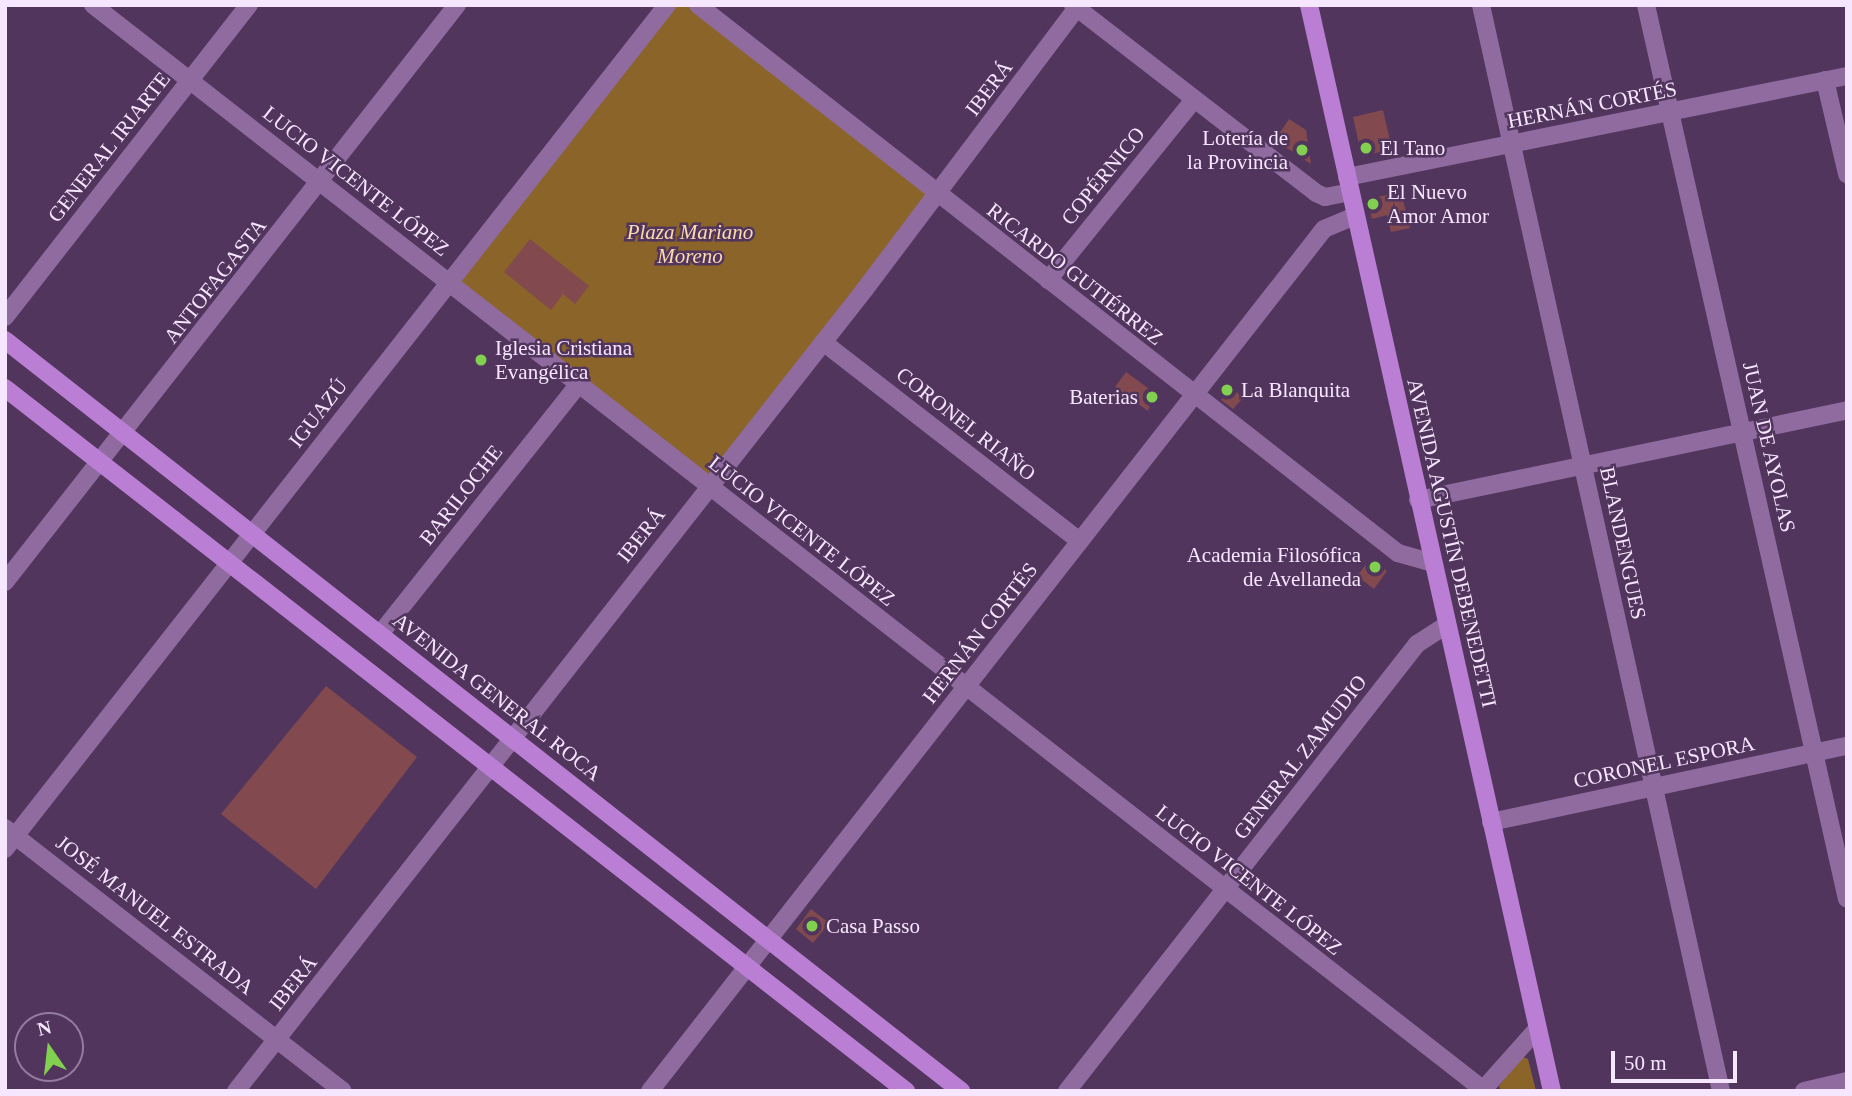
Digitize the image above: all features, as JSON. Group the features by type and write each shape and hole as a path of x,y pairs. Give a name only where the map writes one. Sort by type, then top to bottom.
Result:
{"main road":[{"name":"AVENIDA AGUSTÍN DEBENEDETTI","path":"1309,5 1552,1091"},
{"name":"AVENIDA GENERAL ROCA","path":"5,340 961,1091"},
{"path":"5,388 906,1091"}],"street":[{"name":"LUCIO VICENTE LÓPEZ","path":"93,5 322,181 447,283 1483,1090"},
{"name":"GENERAL IRIARTE","path":"5,317 249,5"},
{"name":"ANTOFAGASTA","path":"5,582 126,433 457,5"},
{"name":"IGUAZÚ","path":"9,837 253,534 667,5"},
{"name":"RICARDO GUTIÉRREZ","path":"698,5 937,196 1398,554 1433,563"},
{"name":"BLANDENGUES","path":"1481,5 1721,1091"},
{"name":"JUAN DE AYOLAS","path":"1646,5 1847,899"},
{"name":"IBERÁ","path":"236,1091 937,196 1076,6"},
{"path":"1076,6 1194,100"},
{"name":"HERNÁN CORTÉS","path":"1194,100 1316,193 1325,197 1348,184 1510,144 1847,76"},
{"path":"1825,80 1847,174"},
{"name":"COPÉRNICO","path":"1048,280 1194,100"},
{"name":"HERNÁN CORTÉS","path":"650,1091 771,941 1324,229 1355,216"},
{"name":"CORONEL RIAÑO","path":"823,342 1080,541"},
{"name":"BARILOCHE","path":"380,634 578,385"},
{"path":"1418,500 1847,410"},
{"name":"GENERAL ZAMUDIO","path":"1067,1091 1417,644 1446,625"},
{"name":"CORONEL ESPORA","path":"1491,821 1847,746"},
{"name":"JOSÉ MANUEL ESTRADA","path":"9,837 279,1038 343,1091"},
{"path":"1483,1090 1537,1029"},
{"path":"1804,1091 1847,1081"}],"green space":[{"name":"Plaza Mariano Moreno","path":"667,5 698,5 937,196 708,486 447,283"},
{"path":"1521,1056 1528,1059 1536,1091 1501,1091 1499,1086"}],"building":[{"path":"1383,110 1392,149 1368,155 1360,149 1353,117"},
{"path":"1289,119 1306,130 1311,164 1275,140"},
{"path":"1401,192 1410,228 1391,232 1387,215 1372,219 1367,199"},
{"path":"530,239 589,286 575,304 563,294 551,310 504,272"},
{"path":"1126,372 1155,393 1148,411 1115,387"},
{"path":"1229,385 1243,398 1233,409 1221,400"},
{"path":"1371,558 1387,571 1374,589 1357,576"},
{"path":"326,686 417,757 316,889 221,814"},
{"name":"Casa Passo","path":"811,909 829,923 813,943 796,929"}],"place":[{"name":"El Tano","path":"1366,148"},
{"name":"Lotería de la Provincia","path":"1302,150"},
{"name":"El Nuevo Amor Amor","path":"1373,204"},
{"name":"Iglesia Cristiana Evangélica","path":"481,360"},
{"name":"La Blanquita","path":"1227,390"},
{"name":"Baterias","path":"1152,397"},
{"name":"Academia Filosófica de Avellaneda","path":"1375,567"},
{"name":"Casa Passo","path":"812,926"}]}
